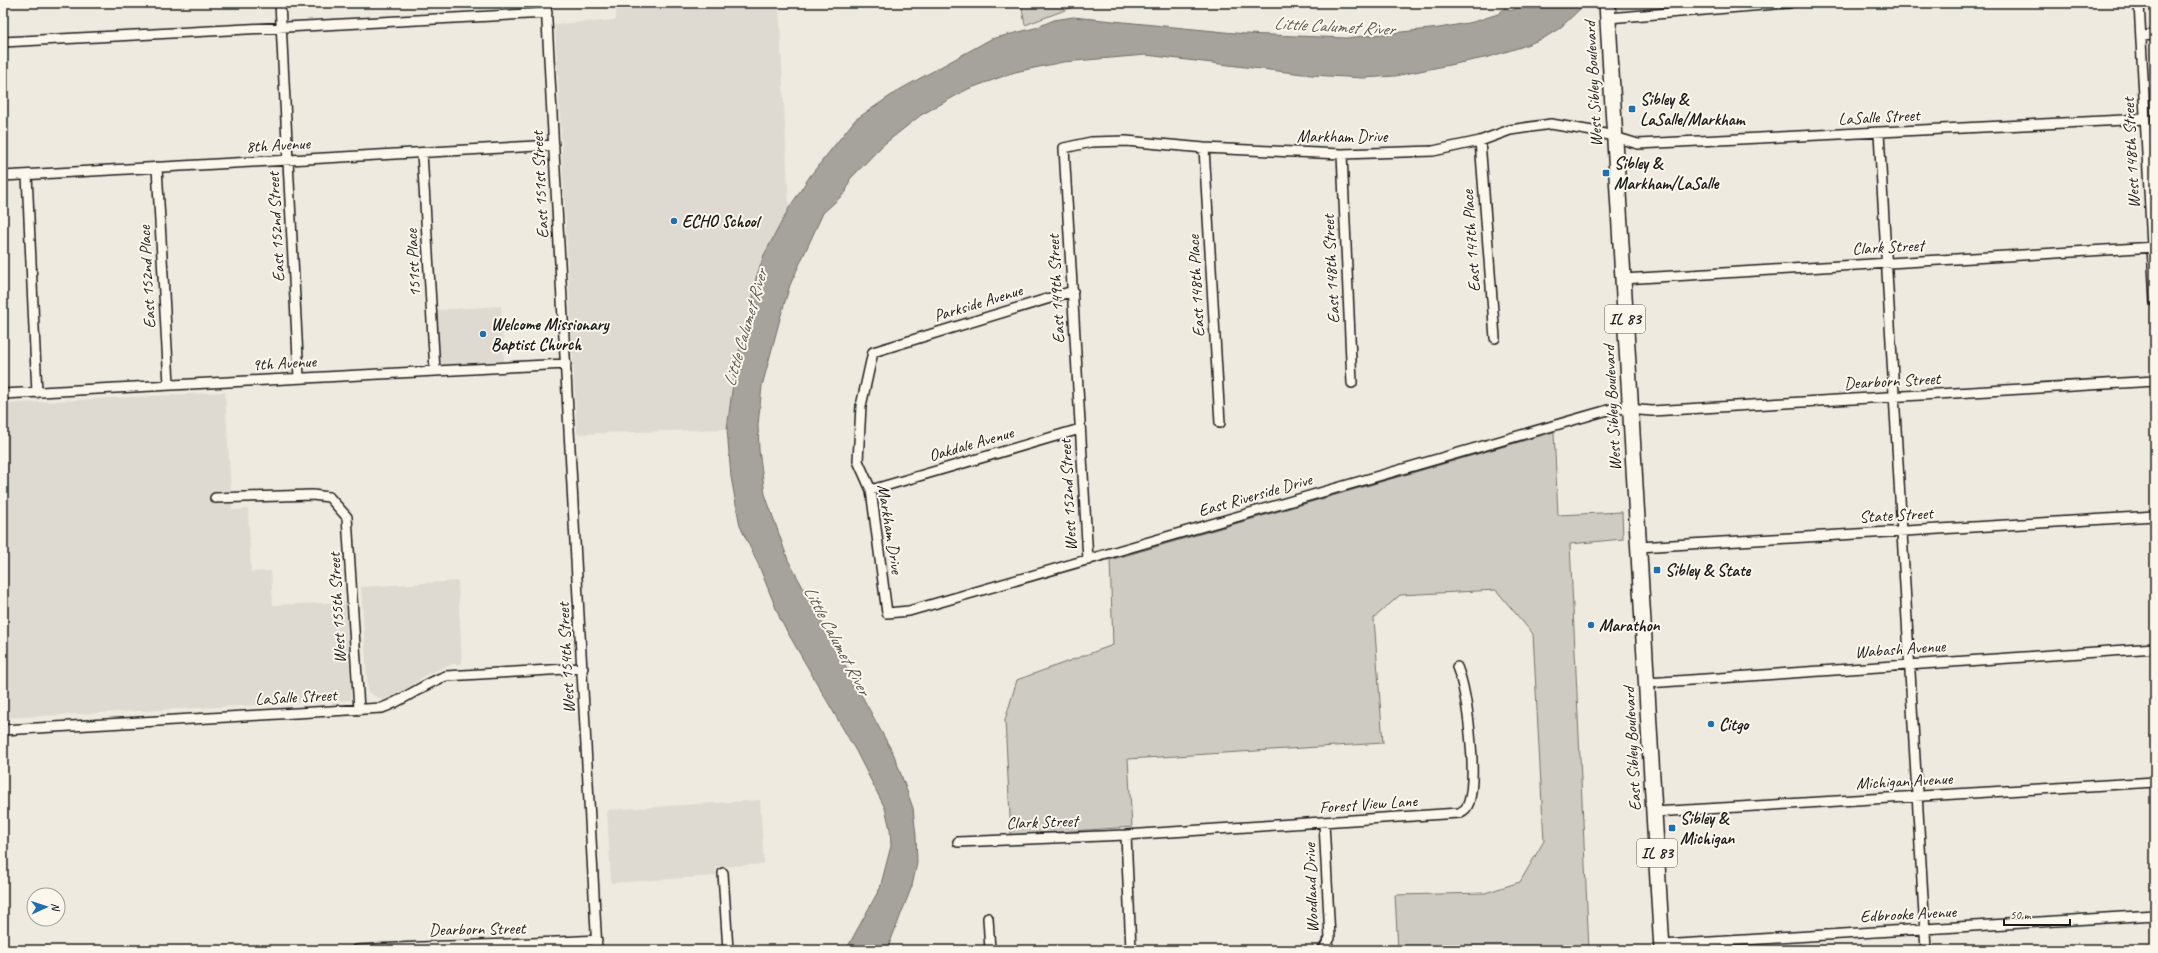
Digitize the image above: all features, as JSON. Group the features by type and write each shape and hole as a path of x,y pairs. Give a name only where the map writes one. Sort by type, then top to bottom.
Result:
{"main road":[{"name":"West Sibley Boulevard","path":"1607,10 1639,547"},
{"name":"East Sibley Boulevard","path":"1639,547 1662,947"}],"street":[{"name":"East 152nd Street","path":"280,3 300,378"},
{"name":"East 151st Street","path":"546,3 566,364"},
{"path":"1607,10 1789,3"},
{"name":"West 148th Street","path":"2138,3 2155,302"},
{"path":"3,42 547,13"},
{"path":"2141,36 2155,35"},
{"name":"LaSalle Street","path":"1615,138 1638,144 1879,133 2145,118"},
{"name":"Markham Drive","path":"1064,148 1091,142 1126,141 1204,148 1342,154 1433,151 1480,141 1510,130 1551,124 1598,132 1615,138"},
{"path":"1879,133 1926,950"},
{"name":"East 147th Place","path":"1480,141 1494,338"},
{"name":"8th Avenue","path":"3,176 554,145"},
{"name":"East 149th Street","path":"1064,148 1080,429"},
{"name":"East 148th Place","path":"1204,148 1220,424"},
{"name":"151st Place","path":"422,152 435,371"},
{"name":"East 148th Street","path":"1342,154 1352,383"},
{"name":"East 152nd Place","path":"157,167 168,384"},
{"path":"27,175 37,393"},
{"name":"Clark Street","path":"1623,279 2153,247"},
{"name":"Parkside Avenue","path":"893,346 1073,291"},
{"name":"Markham Drive","path":"887,614 871,490 858,461 861,406 873,352 893,346"},
{"name":"9th Avenue","path":"3,394 168,384 566,364"},
{"name":"West 154th Street","path":"566,364 598,950"},
{"name":"Dearborn Street","path":"1631,409 1652,411 2155,381"},
{"name":"East Riverside Drive","path":"887,614 909,612 1615,408 1631,409"},
{"name":"Oakdale Avenue","path":"871,490 1080,429"},
{"name":"West 152nd Street","path":"1080,429 1088,560"},
{"name":"West 155th Street","path":"215,498 312,495 329,497 347,517 350,535 358,710"},
{"name":"State Street","path":"1639,547 2155,516"},
{"name":"Wabash Avenue","path":"1647,683 2155,648"},
{"name":"Forest View Lane","path":"1126,835 1451,815 1465,810 1471,793 1468,709 1463,682 1457,667"},
{"name":"LaSalle Street","path":"3,730 382,708 399,702 428,682 446,676 583,668"},
{"name":"Michigan Avenue","path":"1654,812 2155,782"},
{"name":"Woodland Drive","path":"1323,950 1330,938 1324,823"},
{"path":"1126,835 1131,950"},
{"name":"Clark Street","path":"958,842 1126,835"},
{"path":"723,873 728,950"},
{"name":"Edbrooke Avenue","path":"1662,947 2155,915"},
{"path":"988,918 990,950"},
{"name":"Dearborn Street","path":"357,950 459,944 520,945 597,940"}],"shaded area":[{"name":"ECHO School","path":"616,3 779,3 789,208 764,255 756,278 749,323 742,340 735,368 727,429 577,434 555,24 616,20"},
{"path":"1021,3 1073,3 1073,7 1025,25"},
{"path":"1527,3 1591,3 1582,7 1560,28 1544,38 1521,47 1489,57 1395,76 1363,78 1311,75 1146,55 1063,62 1015,72 968,89 921,115 883,145 850,179 846,192 823,213 790,285 762,386 758,425 759,450 765,494 788,560 894,755 913,808 917,863 912,886 887,950 846,950 880,888 891,846 890,829 885,808 856,751 781,621 759,566 740,526 731,477 727,429 735,368 742,340 749,323 756,278 764,255 789,208 810,176 855,120 899,90 991,39 1035,28 1054,20 1073,17 1245,34 1346,38 1439,28 1473,22 1498,14 1505,8 1511,11"},
{"path":"501,306 504,361 444,365 439,361 435,310"},
{"path":"225,392 232,510 248,509 251,572 271,571 273,605 346,602 351,700 3,718 3,404"},
{"path":"1554,432 1558,515 1622,512 1623,539 1570,544 1589,950 1398,950 1395,895 1485,893 1520,882 1544,841 1533,634 1496,590 1400,595 1374,618 1383,743 1128,759 1132,827 1011,835 1005,720 1017,680 1113,645 1110,560"},
{"path":"458,581 462,664 453,664 427,674 404,691 382,700 368,692 361,587"},
{"path":"760,800 764,864 716,867 716,876 611,883 607,810"}],"place":[{"name":"Sibley & LaSalle/Markham","path":"1632,109"},
{"name":"Sibley & Markham/LaSalle","path":"1606,173"},
{"name":"ECHO School","path":"674,221"},
{"name":"Welcome Missionary Baptist Church","path":"483,334"},
{"name":"Sibley & State","path":"1657,570"},
{"name":"Marathon","path":"1591,625"},
{"name":"Citgo","path":"1711,724"},
{"name":"Sibley & Michigan","path":"1672,828"}],"water label":[{"name":"Little Calumet River","path":"1334,26"},
{"name":"Little Calumet River","path":"745,328"},
{"name":"Little Calumet River","path":"837,640"}]}
